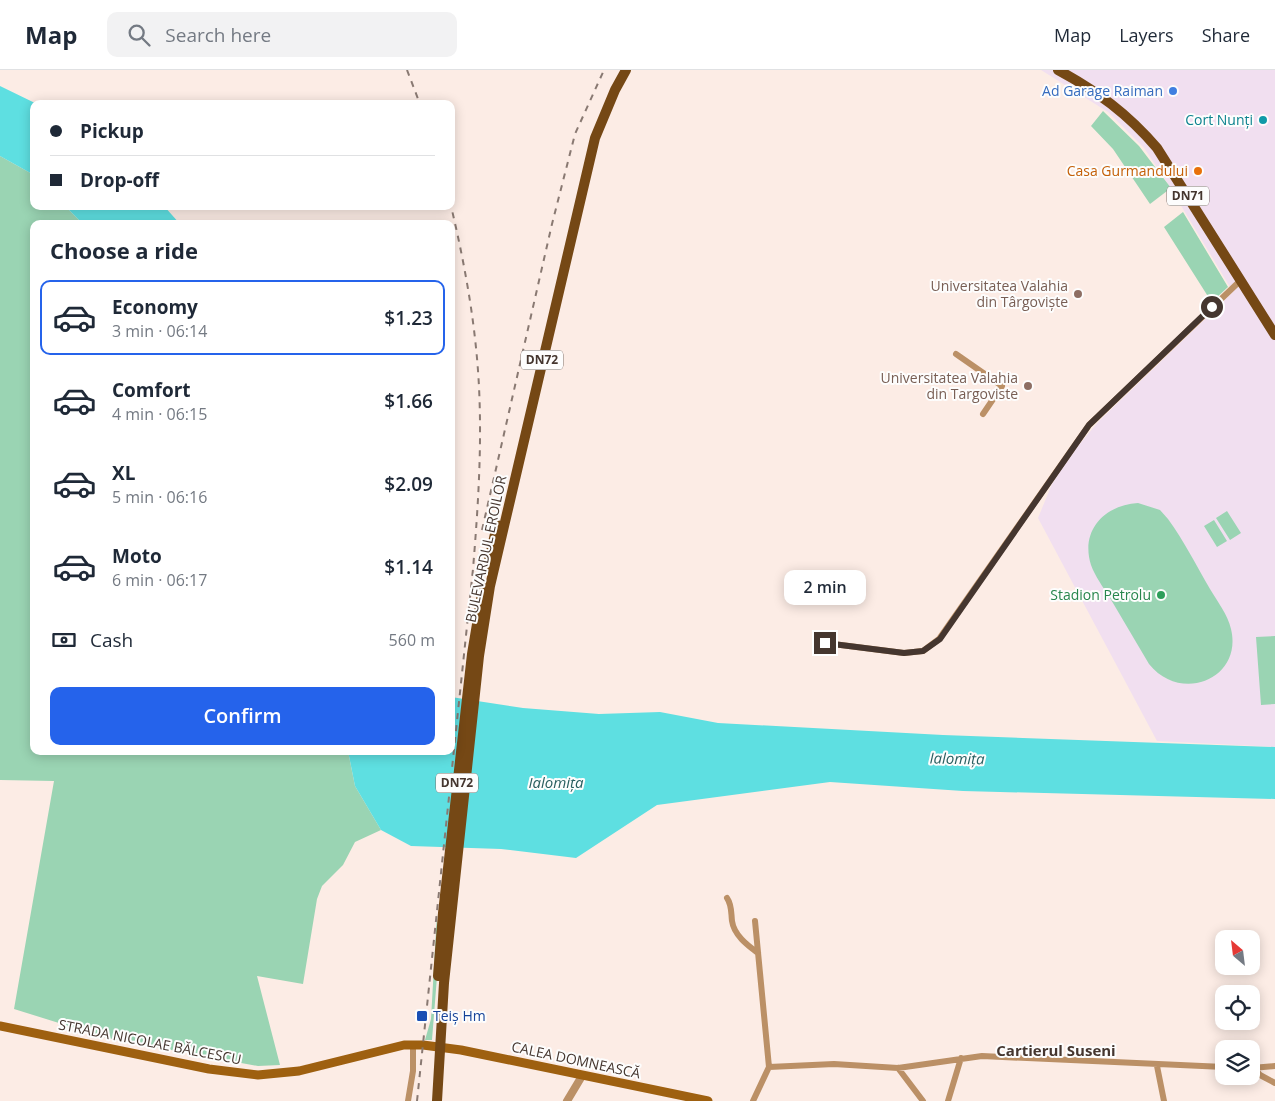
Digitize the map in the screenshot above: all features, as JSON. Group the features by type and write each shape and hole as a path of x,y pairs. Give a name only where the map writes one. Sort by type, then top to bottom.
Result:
{"main road":[{"name":"BULEVARDUL EROILOR","path":"437,1101 439,1047 436,1021 476,655 491,548 584,154 598,113 620,70"},
{"name":"BULEVARDUL EROILOR","path":"476,655 490,586 589,162 603,115 626,70"},
{"name":"DN71","path":"1058,70 1115,105 1142,131 1164,158 1275,335"},
{"path":"1070,70 1122,104 1154,136 1275,323"},
{"name":"STRADA NICOLAE BĂLCESCU","path":"0,1026 209,1069 258,1075 299,1071 393,1047 413,1044 439,1047"},
{"name":"CALEA DOMNEASCĂ","path":"439,1047 460,1056 708,1101"},
{"name":"CALEA DOMNEASCĂ","path":"439,1047 684,1101"}],"street":[{"path":"825,643 904,653 923,651 940,639 1089,425 1242,280"},
{"path":"956,354 1002,386 983,414"},
{"path":"726,898 730,902 733,928 741,939 758,952"},
{"path":"753,1101 769,1067 755,921"},
{"path":"408,1101 413,1071 413,1044"},
{"path":"769,1067 834,1064 898,1068 982,1056 1158,1066 1215,1067"},
{"path":"948,1101 961,1058"},
{"path":"1158,1066 1164,1101"},
{"path":"1260,1067 1275,1066"},
{"path":"898,1068 924,1101"},
{"path":"1260,1075 1275,1083"},
{"path":"567,1101 581,1078"}],"shaded area":[{"path":"1041,70 1275,70 1275,747 1157,741 1038,518 1052,484 1073,452 1099,421 1233,292 1165,179 1144,148 1108,112"}],"green space":[{"path":"1103,111 1139,146 1171,188 1150,204 1113,149 1091,126"},
{"path":"0,156 30,173 30,210 69,210 79,220 30,220 30,755 349,755 355,786 381,830 355,842 343,865 322,886 317,899 303,984 257,976 280,1065 258,1066 107,1038 14,1009 54,781 0,780"},
{"path":"1183,212 1228,287 1215,299 1209,298 1164,227"},
{"name":"Stadion Petrolu","path":"1138,503 1160,510 1168,519 1185,544 1230,624 1232,646 1228,661 1219,673 1206,680 1192,684 1177,682 1162,676 1149,664 1091,565 1089,541 1092,531 1098,522 1115,509"},
{"path":"1227,511 1241,533 1230,540 1216,518"},
{"path":"1214,520 1227,541 1217,547 1204,526"},
{"path":"1275,636 1275,704 1261,705 1256,637"},
{"path":"437,913 438,964 432,1040 425,1040 431,1019"}],"water":[{"path":"0,86 30,101 30,173 0,156"},
{"path":"69,210 168,210 176,220 79,220"},
{"name":"Ialomița","path":"455,698 523,708 599,714 660,712 718,723 943,735 1275,747 1275,799 963,791 830,782 657,805 576,858 501,849 411,846 381,830 355,786 349,755 455,755"}],"railway":[{"path":"407,70 418,100"},
{"path":"482,530 552,224 575,134 604,70"},
{"path":"452,210 454,220"},
{"path":"455,224 473,318 478,364 480,433 473,569 455,740"},
{"path":"417,1101 453,755"}],"place":[{"name":"Ad Garage Raiman","path":"1173,91"},
{"name":"Cort Nunți","path":"1263,120"},
{"name":"Casa Gurmandului","path":"1198,171"},
{"name":"Universitatea Valahia din Târgoviște","path":"1078,294"},
{"name":"Universitatea Valahia din Targoviste","path":"1028,386"},
{"name":"Stadion Petrolu","path":"1161,595"},
{"name":"Teiș Hm","path":"422,1016"}],"district":[{"name":"Cartierul Suseni","path":"1056,1051"}],"route":[{"path":"825,643 904,653 923,651 940,639 1076,441 1089,425 1108,404 1212,307"}]}
